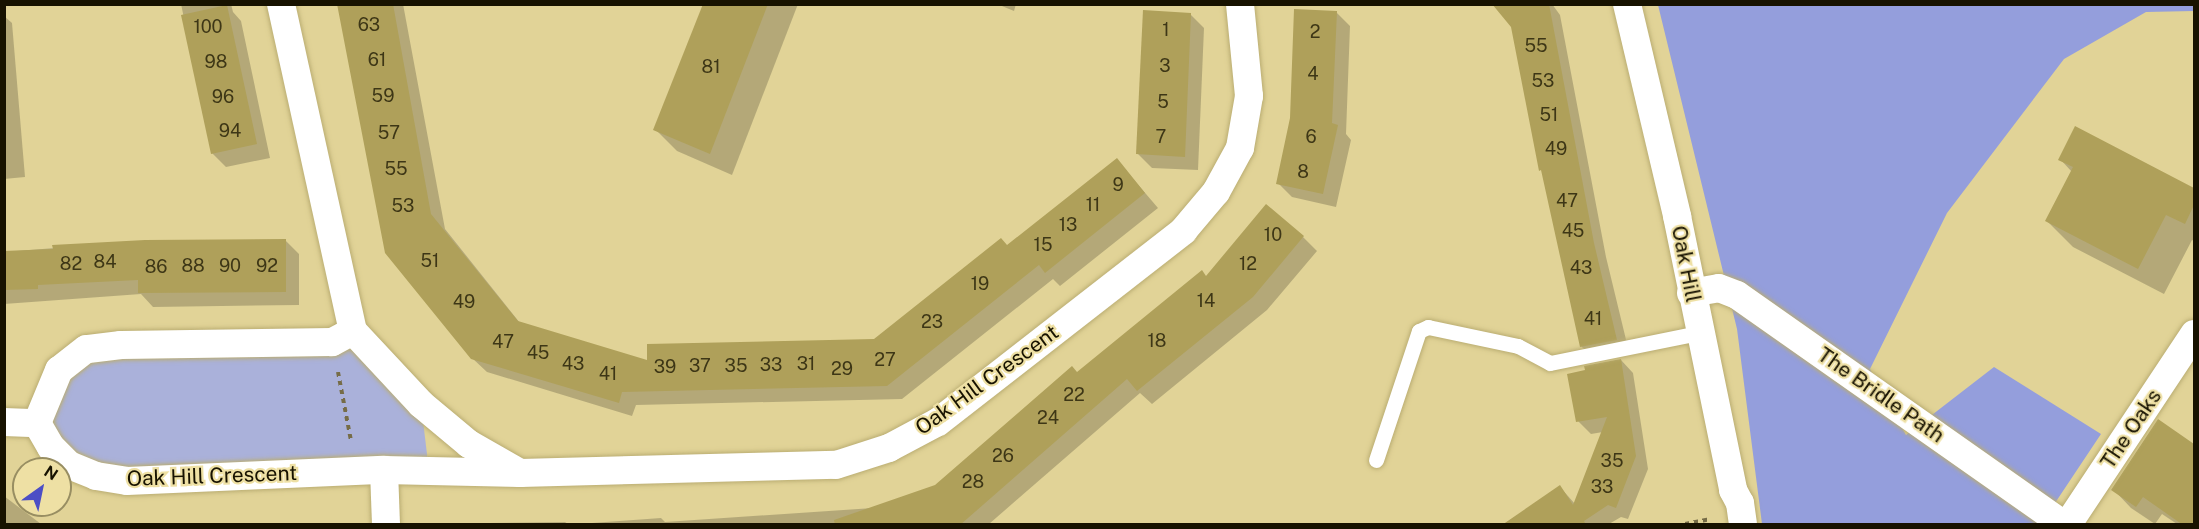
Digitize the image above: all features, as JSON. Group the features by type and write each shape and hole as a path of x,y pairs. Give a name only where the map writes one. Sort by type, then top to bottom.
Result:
{"street":[{"path":"282,4 342,336 469,444 520,473"},
{"name":"Oak Hill Crescent","path":"37,423 51,447 69,465 96,476 127,481 371,471 520,473 836,465 889,448 938,422 1183,231 1216,192 1240,148 1249,96 1240,4"},
{"name":"Oak Hill","path":"1627,4 1677,216 1699,333 1743,525"},
{"name":"The Bridle Path","path":"1691,293 1719,288 1737,295 2063,525"},
{"name":"The Oaks","path":"2068,525 2194,334"},
{"path":"4,422 37,423 59,370 86,349 121,345 342,336"},
{"path":"371,471 386,525"}],"lane":[{"path":"1376,460 1419,331 1428,327 1518,346 1550,363 1655,344 1699,333"}],"path":[{"path":"342,336 371,471"},
{"path":"1685,525 1690,521"}],"shaded area":[{"path":"1658,5 2194,5 2194,11 2146,12 2064,59 1947,213 1870,369 1906,435 1994,367 2101,434 2053,506 2075,524 1762,524 1737,329"},
{"path":"353,331 421,404 429,471 127,481 51,447 46,397 86,349"}],"building":[{"path":"337,4 393,4 431,214 518,321 647,360 647,344 874,339 1001,238 1007,245 1117,158 1145,193 1045,273 1039,265 887,386 622,392 619,403 471,359 385,253"},
{"path":"703,4 768,4 710,154 653,130"},
{"path":"1492,4 1549,4 1594,243 1617,340 1580,347 1541,170 1539,171 1511,27"},
{"path":"227,5 257,144 211,154 181,15"},
{"path":"1294,9 1337,11 1332,123 1338,125 1323,194 1276,184 1290,118"},
{"path":"1143,10 1191,13 1185,157 1136,154"},
{"path":"2075,126 2194,188 2194,205 2185,224 2166,215 2138,269 2045,221 2073,167 2058,160"},
{"path":"1266,204 1304,236 1253,297 1137,391 1127,379 960,525 835,525 834,520 935,485 1072,366 1077,372 1202,270 1206,276"},
{"path":"286,239 286,292 138,293 138,280 38,285 38,289 4,290 4,251 53,249 52,245 145,240"},
{"path":"1621,359 1636,456 1616,508 1608,505 1584,521 1586,525 1502,525 1560,485 1573,505 1607,417 1576,422 1567,374 1585,370 1584,366"},
{"path":"2158,419 2194,444 2194,525 2183,525 2143,497 2136,507 2111,490"}]}
